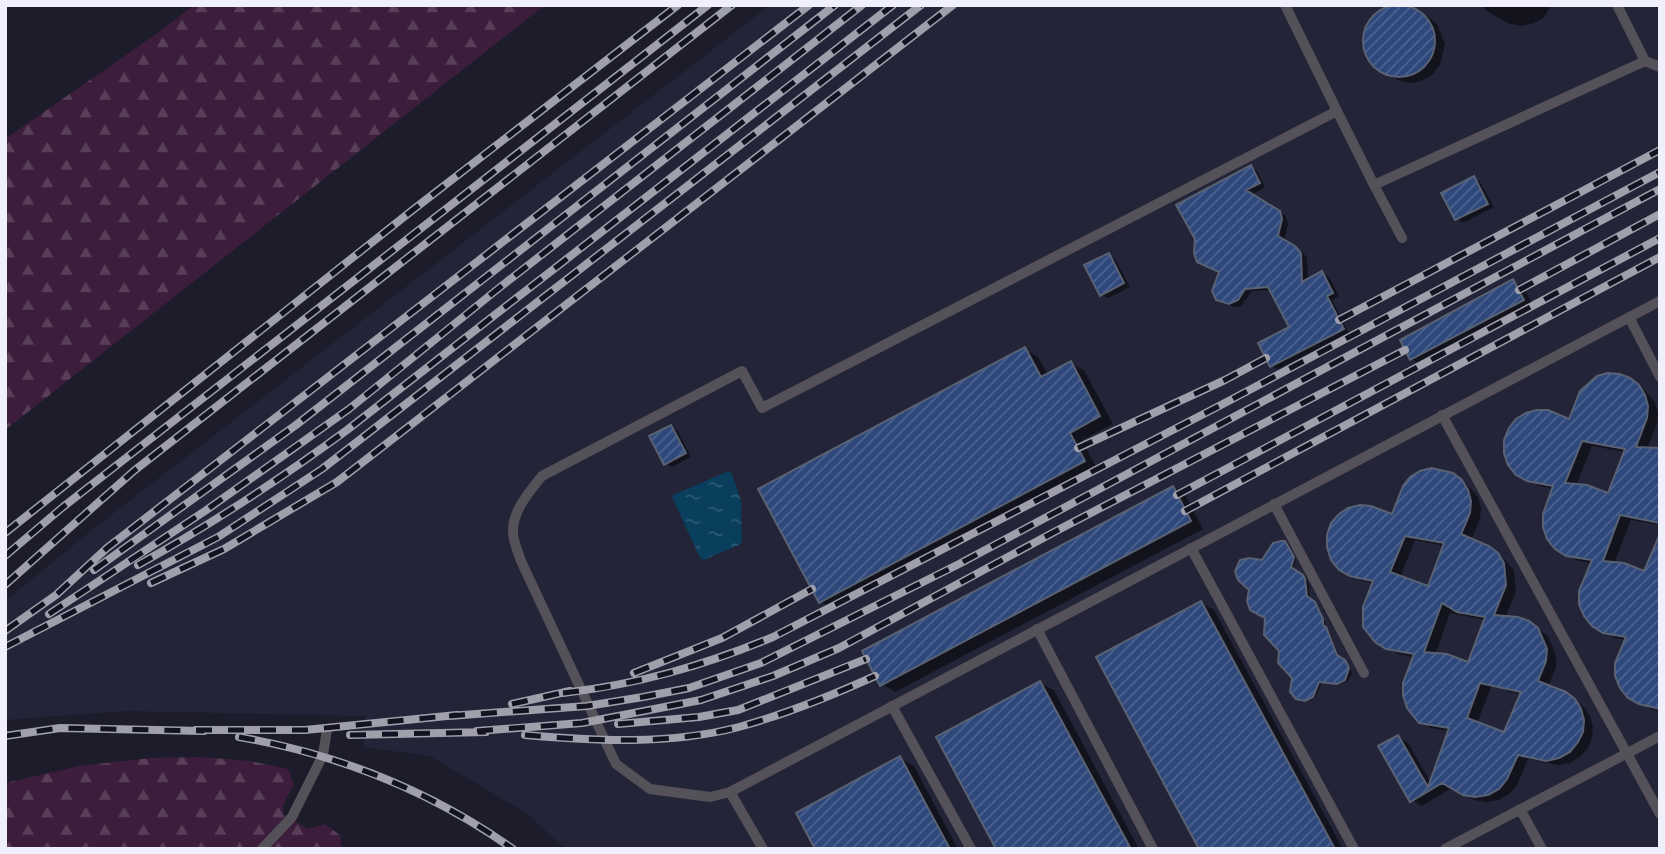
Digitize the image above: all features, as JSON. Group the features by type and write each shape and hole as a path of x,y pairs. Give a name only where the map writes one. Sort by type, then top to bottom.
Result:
{"lane":[{"path":"1284,5 1402,238"},
{"path":"1617,5 1644,61 1660,67"},
{"path":"1374,185 1644,61"},
{"path":"1337,111 762,408 742,371 542,476 526,495 517,513 513,532 521,561 615,764 650,789 710,797 730,792 1660,300"},
{"path":"1629,317 1660,377"},
{"path":"1442,415 1660,814"},
{"path":"1274,504 1364,673"},
{"path":"1191,548 1354,849"},
{"path":"1037,629 1153,849"},
{"path":"892,706 971,849"},
{"path":"262,849 292,817 323,755 327,729"},
{"path":"1445,849 1660,736"},
{"path":"730,792 763,849"},
{"path":"1520,809 1542,849"}],"shaded area":[{"path":"770,5 1660,5 1660,849 566,849 526,813 430,756 363,747 366,716 127,711 5,720 5,601 97,526"}],"green space":[{"path":"194,5 545,5 5,430 5,139"},
{"path":"200,757 250,761 288,769 294,784 283,805 283,814 308,829 325,824 341,836 341,849 5,849 5,783 79,766 151,758"}],"water":[{"path":"729,471 741,501 742,541 739,545 704,560 700,558 672,497"}],"building":[{"path":"1406,5 1425,15 1433,27 1433,55 1425,67 1413,75 1392,77 1373,67 1365,55 1363,34 1373,15 1385,7"},
{"path":"1251,165 1260,183 1246,190 1280,211 1282,219 1278,236 1301,253 1302,282 1322,271 1333,293 1327,296 1344,329 1270,367 1258,343 1289,327 1268,287 1245,289 1238,300 1229,304 1216,300 1212,291 1219,272 1197,262 1194,253 1195,239 1176,205"},
{"path":"1474,176 1488,204 1455,220 1441,193"},
{"path":"1109,253 1124,283 1100,296 1084,265"},
{"path":"1513,279 1524,300 1410,360 1400,340"},
{"path":"1025,347 1041,377 1071,361 1100,416 1070,433 1085,461 819,603 758,489"},
{"path":"1620,374 1639,385 1648,406 1647,418 1636,447 1660,448 1660,523 1620,515 1603,561 1624,563 1644,571 1660,534 1660,709 1639,704 1628,698 1620,688 1615,676 1615,663 1626,637 1603,633 1592,626 1584,616 1579,604 1579,591 1592,560 1566,556 1555,549 1547,539 1543,514 1553,486 1527,481 1516,475 1508,465 1504,453 1504,440 1516,419 1526,413 1548,410 1569,419 1580,391 1597,376","holes":["1582,441 1625,449 1608,493 1587,485 1565,483"]},
{"path":"671,425 686,453 664,465 649,436"},
{"path":"1431,468 1453,473 1462,480 1471,501 1470,513 1461,534 1489,546 1498,553 1504,563 1506,585 1494,615 1518,617 1538,628 1547,649 1546,661 1538,681 1566,692 1575,699 1584,720 1583,732 1570,752 1546,761 1518,755 1507,779 1499,789 1488,795 1463,795 1442,783 1410,802 1378,746 1398,735 1428,787 1449,728 1419,723 1407,708 1403,683 1414,654 1386,649 1375,642 1363,627 1363,607 1373,581 1350,576 1339,570 1331,560 1327,535 1331,523 1348,508 1371,506 1392,514 1403,486 1410,477","holes":["1405,536 1444,543 1428,586 1390,572","1442,603 1457,612 1485,617 1468,662 1447,654 1424,652","1480,683 1521,692 1504,732 1467,718"]},
{"path":"1173,486 1191,521 880,686 862,651"},
{"path":"1285,541 1294,557 1291,567 1305,579 1307,596 1315,602 1337,655 1345,660 1349,668 1345,680 1337,684 1319,682 1313,697 1305,701 1296,699 1290,692 1292,678 1278,663 1279,651 1264,635 1265,618 1250,610 1247,601 1249,590 1238,580 1235,571 1240,560 1262,560 1273,543"},
{"path":"1201,601 1335,849 1199,849 1096,657"},
{"path":"1040,681 1131,849 996,849 936,737"},
{"path":"900,756 950,849 815,849 796,813"}],"railway":[{"path":"5,533 414,209 678,5"},
{"path":"5,556 63,507 708,5"},
{"path":"5,585 135,470 732,5"},
{"path":"5,631 56,595 107,548 809,5"},
{"path":"94,570 296,425 835,5"},
{"path":"49,614 205,511 349,409 499,288 862,5"},
{"path":"138,565 245,501 347,430 893,5"},
{"path":"5,647 218,537 322,469 921,5"},
{"path":"151,583 224,549 337,482 953,5"},
{"path":"1339,320 1660,150"},
{"path":"563,693 618,685 670,672 721,657 773,637 1221,405 1660,172"},
{"path":"449,716 587,706 643,697 689,688 761,663 959,564 1660,189"},
{"path":"1519,290 1660,214"},
{"path":"1177,495 1660,238"},
{"path":"1185,511 1660,257"},
{"path":"477,731 582,723 701,700 773,676 839,648 1058,530 1405,350"},
{"path":"1078,448 1225,380 1266,358"},
{"path":"634,673 722,638 812,589"},
{"path":"618,724 699,717 738,710 866,659"},
{"path":"525,735 632,740 713,733 791,710 875,676"},
{"path":"512,704 570,691"},
{"path":"196,730 305,730 457,715"},
{"path":"5,736 60,728 204,731"},
{"path":"350,735 486,732"},
{"path":"239,737 312,754 382,778 449,809 513,849"}]}
